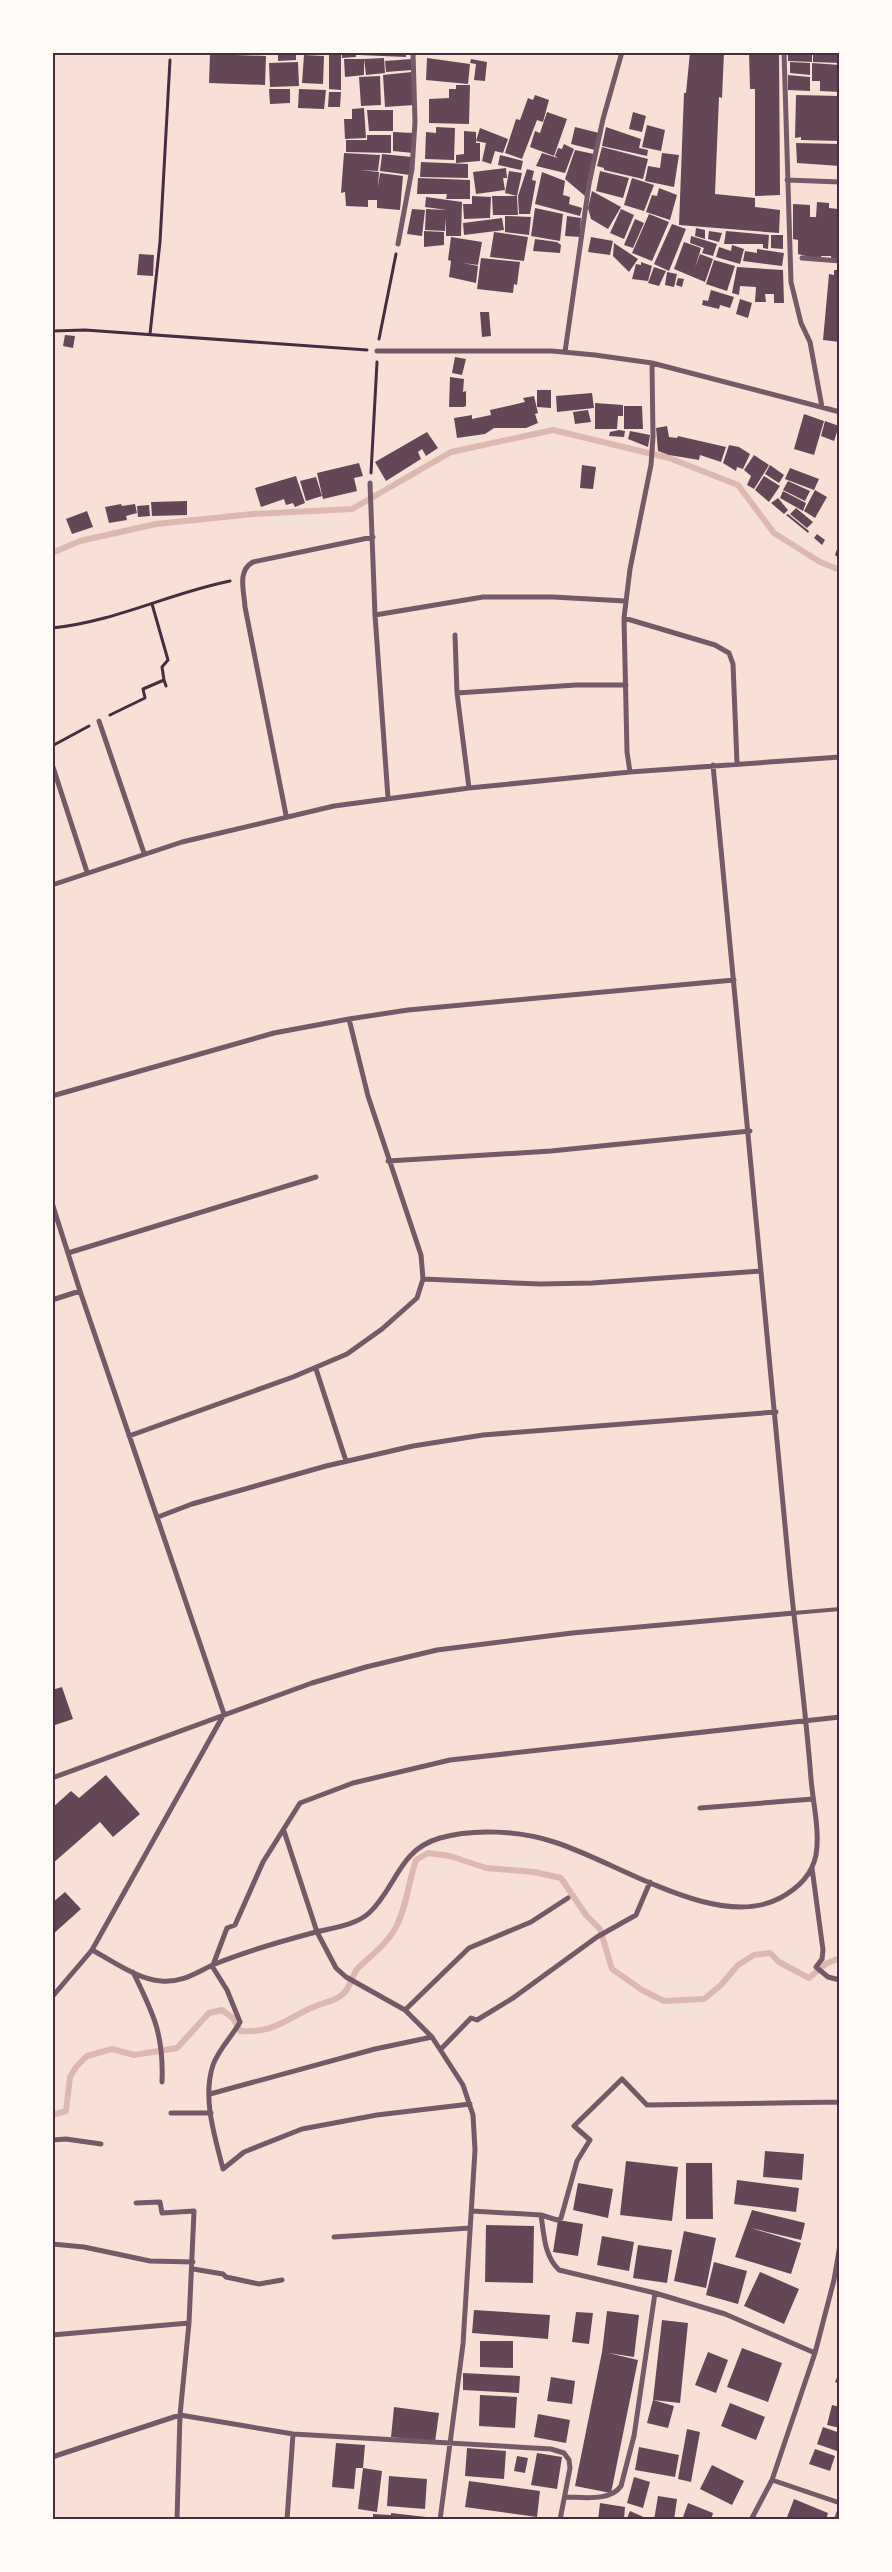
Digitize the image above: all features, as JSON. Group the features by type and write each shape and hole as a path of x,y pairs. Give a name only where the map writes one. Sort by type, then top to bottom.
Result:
{"street":[{"path":"398,244 412,169 415,122 413,52"},
{"path":"565,352 590,184 603,119 622,52"},
{"path":"784,52 791,282 801,323 810,342 822,408"},
{"path":"787,180 840,182"},
{"path":"802,258 840,262"},
{"path":"377,350 565,352 652,363 840,412"},
{"path":"630,772 624,618 625,601 651,465 653,437 652,363"},
{"path":"370,483 374,537 375,615 388,798"},
{"path":"286,816 245,607 243,579 245,567 253,562 374,537"},
{"path":"375,615 483,597 553,597 625,601"},
{"path":"624,618 715,645 729,653 732,664 737,763"},
{"path":"455,635 457,693 469,788"},
{"path":"457,693 576,685 626,685"},
{"path":"99,721 144,853"},
{"path":"52,885 144,853 286,816 388,798 630,772 840,757"},
{"path":"52,764 87,872"},
{"path":"92,1950 132,1971 158,1981 184,1980 212,1966 357,1921 372,1911 414,1851 428,1842 454,1835 492,1833 551,1840 698,1901 747,1908 765,1904 782,1897 804,1880 812,1868 816,1851 806,1720 794,1614 761,1271 750,1131 713,765"},
{"path":"52,1096 274,1034 349,1018 408,1010 734,980"},
{"path":"129,1436 316,1368 346,1354 382,1329 417,1298 424,1279 421,1254 388,1161 368,1096 349,1018"},
{"path":"388,1161 551,1151 750,1131"},
{"path":"68,1253 316,1177"},
{"path":"52,1203 80,1291 224,1714 92,1950 52,1997"},
{"path":"424,1279 540,1284 592,1283 761,1271"},
{"path":"52,1300 80,1291"},
{"path":"316,1368 346,1461"},
{"path":"158,1517 192,1504 346,1461 413,1446 483,1435 776,1412"},
{"path":"52,1778 224,1714 348,1672 437,1650 572,1633 794,1614"},
{"path":"212,1966 227,1928 234,1925 263,1862 284,1831 300,1802 353,1783 450,1760 840,1717"},
{"path":"700,1808 813,1799"},
{"path":"284,1831 317,1932 336,1968 346,1977 405,2010 432,2037 463,2085 473,2116 475,2150 463,2344 440,2520"},
{"path":"812,1868 823,1950 822,1960 816,1967 828,1978 840,1980"},
{"path":"441,2049 471,2018 477,2020 513,1998 597,1937 636,1915 650,1882"},
{"path":"405,2010 469,1948 531,1922 568,1898"},
{"path":"212,1966 227,1990 240,2022 224,2044 213,2066 210,2094 211,2113 223,2170 244,2152 302,2129 377,2115 470,2104"},
{"path":"132,1971 155,2018 161,2040 163,2060 162,2082"},
{"path":"210,2094 375,2048 432,2037"},
{"path":"472,2211 541,2215 556,2220 561,2218 577,2161 590,2140 574,2126 622,2079 647,2105 839,2102"},
{"path":"840,2080 840,2112"},
{"path":"172,2113 211,2113"},
{"path":"52,2140 66,2139 102,2144"},
{"path":"136,2203 160,2202 162,2213 194,2211 189,2323 180,2415 177,2520"},
{"path":"541,2215 547,2250 552,2263 558,2270 654,2293 725,2314 815,2353"},
{"path":"334,2237 470,2228"},
{"path":"52,2244 84,2247 150,2261 193,2262"},
{"path":"751,2520 772,2480 815,2353 834,2280 840,2245"},
{"path":"192,2269 223,2274 226,2277 259,2284 282,2280"},
{"path":"565,2497 607,2495 617,2491 621,2486 634,2436 654,2293"},
{"path":"52,2335 189,2323"},
{"path":"52,2457 180,2415 293,2434 551,2449 562,2452 567,2456 570,2463 560,2520"},
{"path":"286,2520 293,2434"},
{"path":"772,2480 840,2503"},
{"path":"836,2520 840,2510"}],"lane":[{"path":"794,1614 840,1609"}],"path":[{"path":"150,334 160,242 170,60"},
{"path":"370,483 377,350 398,244"},
{"path":"52,331 86,330 377,350"},
{"path":"52,628 76,626 202,587 243,579"},
{"path":"152,604 168,660 162,667 166,686"},
{"path":"52,746 145,698 143,689 164,680"}],"building":[{"path":"278,52 296,52 296,60 278,61"},
{"path":"329,52 341,52 341,90 329,89"},
{"path":"342,52 356,52 356,57 342,58"},
{"path":"359,52 406,52 406,57 359,55"},
{"path":"690,52 724,52 722,98 719,97 715,194 755,198 755,207 780,210 779,233 679,225 684,93 686,93"},
{"path":"749,52 779,52 780,195 755,196 755,89 750,89"},
{"path":"788,52 812,52 812,62 788,61"},
{"path":"813,52 840,52 840,63 813,62"},
{"path":"210,54 266,56 265,85 209,83"},
{"path":"304,55 324,56 323,84 302,83"},
{"path":"384,58 385,73 366,75 364,59"},
{"path":"427,58 470,64 468,84 426,80"},
{"path":"344,59 364,59 364,75 345,77"},
{"path":"412,59 412,70 386,72 385,61"},
{"path":"471,59 487,62 485,81 474,80 476,64 470,63"},
{"path":"298,62 299,86 270,87 269,63"},
{"path":"790,62 810,63 810,75 790,73"},
{"path":"812,63 840,65 840,92 820,91 820,81 812,81"},
{"path":"412,72 414,105 385,107 383,75"},
{"path":"788,75 810,77 810,91 788,90"},
{"path":"380,76 381,105 361,106 359,77"},
{"path":"456,85 470,85 469,124 429,123 429,99 449,98 449,89 456,89"},
{"path":"269,89 290,89 290,103 270,104"},
{"path":"299,89 326,90 324,109 298,108"},
{"path":"329,92 341,92 340,107 328,107"},
{"path":"535,95 549,100 543,122 537,120 522,159 505,153 516,119 520,120 528,98 533,100"},
{"path":"796,95 840,96 840,141 801,140 801,137 795,138"},
{"path":"364,108 366,138 345,139 344,119 352,119 352,109"},
{"path":"367,110 393,110 393,131 369,131"},
{"path":"547,112 567,119 554,156 530,147 535,131 540,133"},
{"path":"633,112 646,116 642,132 629,129"},
{"path":"647,125 665,130 661,151 642,147"},
{"path":"436,127 455,128 454,160 425,159 426,132 436,133"},
{"path":"575,127 599,133 595,150 571,144"},
{"path":"606,127 641,139 639,148 648,150 647,156 602,146"},
{"path":"480,128 508,139 503,153 495,151 491,164 482,161 486,143 476,141"},
{"path":"464,131 476,132 476,143 480,143 480,161 456,163 456,155 464,154"},
{"path":"393,132 413,133 413,153 393,151"},
{"path":"367,135 391,135 391,153 346,152 346,140 367,140"},
{"path":"796,143 840,144 840,166 797,163"},
{"path":"564,144 574,149 565,173 536,166 542,153 558,158 555,156 558,148 562,149"},
{"path":"602,147 648,159 643,179 604,170 604,168 597,166"},
{"path":"575,150 594,154 585,196 565,179"},
{"path":"344,153 380,155 378,171 360,170 379,172 378,187 380,173 403,176 400,210 377,208 377,200 368,200 368,207 346,206 345,192 341,193"},
{"path":"662,153 679,155 674,187 645,181 648,166 660,168"},
{"path":"382,154 412,157 410,175 380,171"},
{"path":"500,155 523,161 521,170 498,165"},
{"path":"421,162 468,164 468,178 420,177"},
{"path":"506,168 507,178 503,178 505,190 476,194 473,172"},
{"path":"527,169 534,171 532,180 536,181 530,214 519,214 518,196"},
{"path":"509,171 522,173 517,196 505,193"},
{"path":"600,171 629,178 623,198 596,191"},
{"path":"542,172 565,181 563,195 570,197 569,204 582,208 580,216 535,204"},
{"path":"418,178 470,180 470,199 446,199 447,194 417,194"},
{"path":"632,178 654,185 644,211 624,205"},
{"path":"659,188 677,195 670,220 646,212 652,195 657,196"},
{"path":"592,191 621,207 608,229 591,219 588,208"},
{"path":"472,196 491,197 490,218 464,219 463,204 472,204"},
{"path":"492,196 517,196 518,215 493,215"},
{"path":"426,197 462,202 461,236 446,236 446,218 445,231 425,230 426,209 447,210 425,207"},
{"path":"817,202 829,203 829,208 838,209 840,212 840,261 831,261 831,256 821,256 822,260 798,254 798,240 793,239 793,204 810,205 810,217 816,217"},
{"path":"535,208 563,214 560,241 531,236"},
{"path":"412,209 425,210 422,236 407,234"},
{"path":"621,209 634,215 624,239 610,233"},
{"path":"649,214 669,222 652,261 632,253"},
{"path":"505,216 531,217 529,235 505,232"},
{"path":"567,216 581,218 580,237 565,236"},
{"path":"502,218 504,230 464,235 463,223"},
{"path":"635,219 644,223 633,248 624,245"},
{"path":"672,224 686,229 669,271 654,264"},
{"path":"696,228 705,230 705,239 695,236"},
{"path":"424,231 444,232 444,245 424,247"},
{"path":"709,231 722,233 719,242 708,239"},
{"path":"726,231 769,235 768,249 763,248 763,244 724,244"},
{"path":"494,232 528,237 524,261 490,257"},
{"path":"771,235 783,235 783,249 771,248"},
{"path":"691,236 717,244 713,256 702,253 704,248 690,243"},
{"path":"451,237 482,242 478,265 463,263 478,266 476,283 449,277 451,261 448,260"},
{"path":"591,237 613,241 610,255 588,252"},
{"path":"535,239 557,242 561,245 560,253 533,251"},
{"path":"684,242 701,248 695,268 700,254 713,259 705,282 674,269"},
{"path":"614,243 638,259 629,272 613,256"},
{"path":"732,245 744,249 740,264 716,257 719,247 731,251"},
{"path":"757,249 784,253 782,266 743,261 745,251 757,253"},
{"path":"139,254 154,255 153,276 137,275"},
{"path":"481,258 520,262 517,285 514,284 513,293 477,289"},
{"path":"714,260 735,266 727,291 706,284"},
{"path":"641,262 652,266 648,281 632,279 636,264 641,265"},
{"path":"654,267 666,271 659,286 648,283"},
{"path":"737,267 783,270 784,303 774,303 774,294 765,294 766,302 755,302 756,287 740,286 739,295 732,293"},
{"path":"834,270 840,270 840,342 823,340 829,274 834,275"},
{"path":"667,272 677,274 674,287 665,285"},
{"path":"678,278 684,279 682,287 676,285"},
{"path":"711,290 734,297 730,308 720,305 719,309 702,305 703,300 708,301"},
{"path":"740,299 752,303 748,318 736,314"},
{"path":"480,312 489,312 491,336 482,337"},
{"path":"65,335 75,336 73,348 63,346"},
{"path":"455,357 466,359 462,375 452,373"},
{"path":"450,377 464,379 463,392 466,391 466,406 449,407"},
{"path":"537,390 551,390 551,408 537,407"},
{"path":"592,393 594,408 557,412 556,396"},
{"path":"534,396 538,413 535,414 538,423 526,428 494,428 485,434 457,438 454,418 472,415 472,419 491,415 490,410 525,402 523,398"},
{"path":"595,403 623,405 623,416 618,416 617,429 595,429"},
{"path":"624,406 642,406 643,429 624,429"},
{"path":"588,410 591,422 575,424 573,412"},
{"path":"804,414 824,421 814,455 794,449"},
{"path":"825,421 839,426 834,441 821,436"},
{"path":"667,426 669,437 677,438 678,436 726,447 721,462 700,455 699,460 669,455 658,451 656,428"},
{"path":"625,431 624,437 609,436 610,432"},
{"path":"630,431 650,435 648,447 628,439"},
{"path":"427,432 438,448 426,456 422,449 418,452 421,459 386,481 375,462"},
{"path":"729,445 739,447 750,454 743,469 737,467 736,471 723,463"},
{"path":"754,455 769,465 754,489 747,485 751,476 744,470"},
{"path":"359,463 363,476 354,478 357,491 323,499 317,473"},
{"path":"582,465 596,467 593,489 580,488"},
{"path":"770,465 784,475 779,483 765,474"},
{"path":"790,468 819,479 814,490 785,479"},
{"path":"296,476 305,503 295,507 293,503 286,505 284,499 261,507 255,488"},
{"path":"764,476 780,486 769,502 755,490"},
{"path":"316,477 322,496 306,501 300,481"},
{"path":"788,481 810,491 805,501 783,490"},
{"path":"815,490 827,497 815,518 804,511"},
{"path":"783,491 806,503 803,511 780,498"},
{"path":"778,498 788,510 784,514 771,503"},
{"path":"187,501 187,515 152,516 151,502"},
{"path":"121,504 122,506 135,504 137,513 126,516 127,520 109,523 105,507"},
{"path":"149,505 150,516 138,517 137,506"},
{"path":"796,508 813,522 807,528 790,514"},
{"path":"87,511 93,527 72,534 66,519"},
{"path":"788,514 809,531 808,533 786,515"},
{"path":"817,534 825,540 822,545 814,538"},
{"path":"840,543 840,559 835,555"},
{"path":"62,1687 73,1719 52,1726 52,1690"},
{"path":"106,1775 140,1814 113,1837 100,1822 52,1864 52,1808 71,1791 79,1798"},
{"path":"65,1892 81,1909 52,1935 52,1903"},
{"path":"765,2151 804,2154 802,2180 763,2177"},
{"path":"626,2161 678,2167 672,2221 620,2215"},
{"path":"686,2163 712,2163 713,2219 686,2219"},
{"path":"737,2180 799,2188 796,2212 734,2204"},
{"path":"578,2183 613,2189 608,2218 573,2210"},
{"path":"752,2210 805,2223 801,2240 751,2228 801,2243 791,2274 735,2257"},
{"path":"558,2220 583,2224 578,2256 553,2252"},
{"path":"486,2225 534,2226 533,2283 485,2282"},
{"path":"684,2231 716,2238 706,2288 674,2281"},
{"path":"602,2236 634,2242 629,2271 597,2265"},
{"path":"638,2245 672,2250 667,2283 633,2278"},
{"path":"714,2262 747,2271 738,2304 706,2295"},
{"path":"760,2272 799,2289 784,2324 744,2306"},
{"path":"474,2310 550,2315 548,2339 472,2333"},
{"path":"607,2311 639,2315 634,2357 608,2353 638,2360 611,2493 575,2486 602,2352"},
{"path":"576,2312 593,2313 589,2344 572,2342"},
{"path":"662,2320 688,2323 680,2403 653,2400"},
{"path":"480,2341 513,2341 513,2368 480,2367"},
{"path":"742,2348 782,2363 768,2402 727,2387"},
{"path":"708,2352 728,2360 716,2393 695,2385"},
{"path":"840,2371 840,2384 835,2382"},
{"path":"463,2373 520,2376 519,2393 463,2390"},
{"path":"551,2377 575,2381 572,2404 547,2401"},
{"path":"480,2395 517,2397 515,2428 479,2426"},
{"path":"653,2400 674,2406 668,2428 647,2423"},
{"path":"730,2403 765,2417 756,2440 721,2426"},
{"path":"832,2405 840,2407 840,2428 827,2425"},
{"path":"394,2407 439,2413 435,2442 391,2437"},
{"path":"538,2414 570,2420 566,2443 534,2437"},
{"path":"823,2427 840,2433 840,2452 817,2444"},
{"path":"687,2429 700,2432 691,2482 678,2479"},
{"path":"336,2443 365,2445 363,2468 356,2468 354,2489 332,2487"},
{"path":"639,2447 679,2455 675,2477 635,2470"},
{"path":"467,2448 506,2451 504,2479 465,2476"},
{"path":"815,2449 835,2456 830,2471 809,2464"},
{"path":"537,2453 562,2457 557,2489 531,2485"},
{"path":"517,2456 528,2458 525,2473 514,2471"},
{"path":"712,2465 744,2481 732,2505 700,2489"},
{"path":"363,2468 382,2471 377,2512 358,2509"},
{"path":"389,2476 427,2479 425,2509 387,2506"},
{"path":"634,2477 650,2482 643,2508 627,2503"},
{"path":"469,2481 540,2491 537,2517 465,2507"},
{"path":"658,2496 677,2499 674,2520 654,2520"},
{"path":"794,2499 828,2513 826,2520 786,2520"},
{"path":"600,2503 625,2507 624,2520 598,2520"},
{"path":"688,2503 713,2513 711,2520 682,2520"},
{"path":"630,2511 646,2518 645,2520 626,2520"},
{"path":"391,2513 435,2518 435,2520 373,2520 373,2514 391,2515"}],"waterway":[{"path":"52,553 80,541 156,524 253,514 352,509 451,452 553,430 669,458 738,485 774,533 820,562 840,570"},
{"path":"52,2115 66,2111 70,2077 76,2067 87,2056 112,2049 134,2055 177,2048 209,2013 222,2010 233,2018 240,2031 270,2028 341,1995 347,1989 358,1968 382,1945 395,1929 405,1904 416,1860 428,1853 450,1856 486,1868 534,1872 561,1878 586,1915 600,1929 612,1969 642,1990 664,2001 704,1999 721,1985 738,1965 754,1955 770,1953 779,1962 809,1978 827,1963 840,1958"}]}
